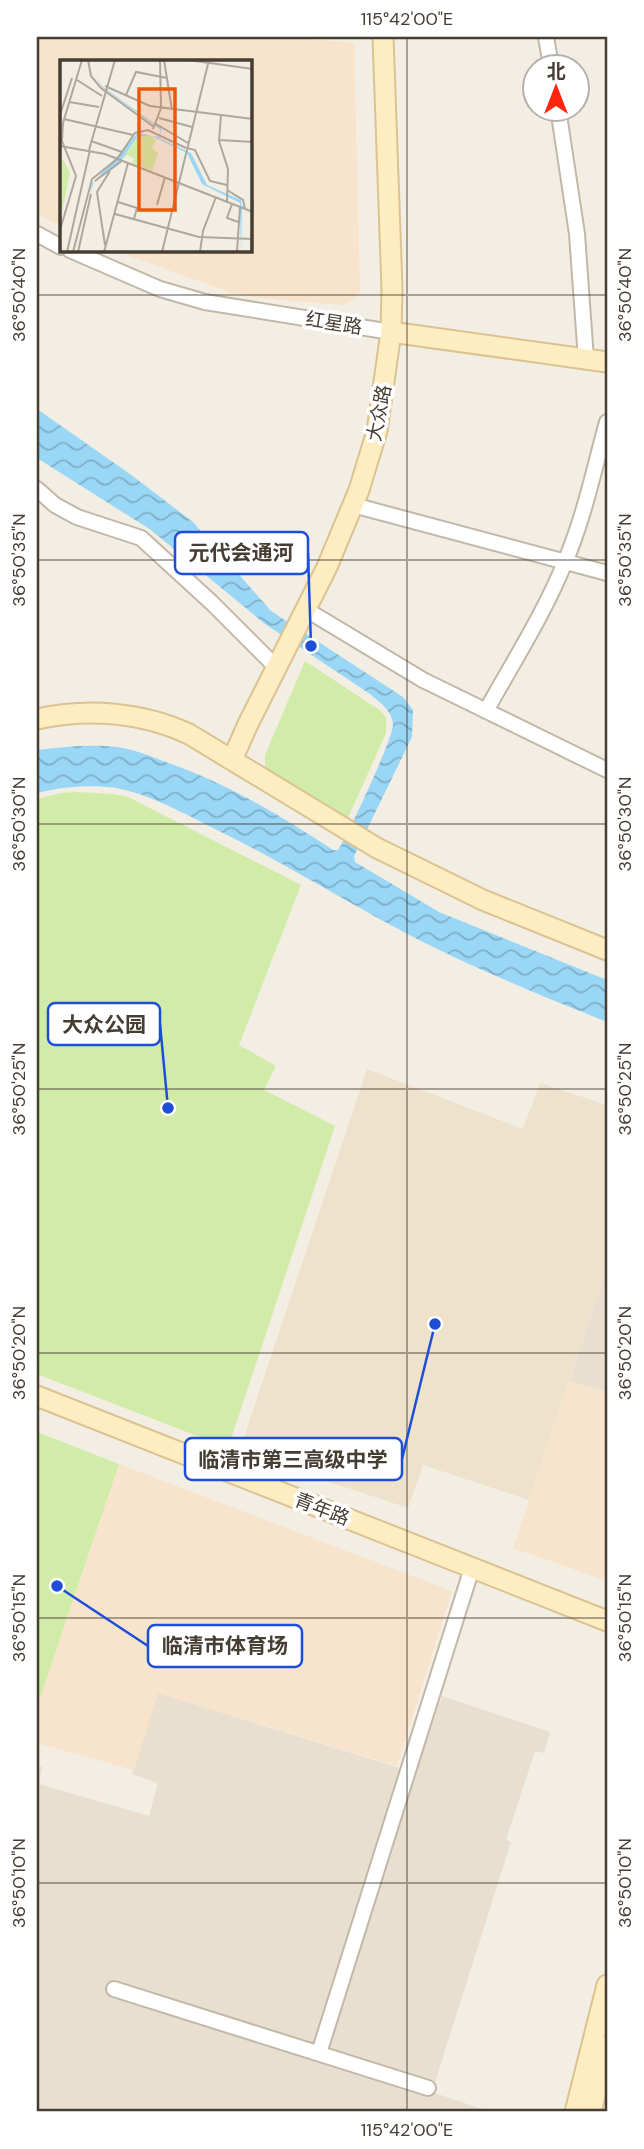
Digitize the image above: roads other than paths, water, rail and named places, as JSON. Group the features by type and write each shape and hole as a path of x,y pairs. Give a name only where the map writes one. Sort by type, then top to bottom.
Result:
{"street":[{"name":"大众路","path":"232,760 327,567 353,505 377,431 391,332 393,289 383,37"},
{"path":"560,122 576,234 586,359"},
{"path":"37,234 60,246"},
{"name":"红星路","path":"75,252 160,289 205,302 391,332 607,362"},
{"path":"486,711 539,616 565,562 607,422"},
{"path":"37,489 55,505 77,517 141,538 276,667"},
{"path":"353,505 607,573"},
{"path":"306,609 423,680 607,770"},
{"path":"37,719 87,713 132,716 170,726 189,734 377,848 483,900 607,950"},
{"name":"青年路","path":"37,1396 607,1621"},
{"path":"318,2053 472,1568"},
{"path":"575,2112 607,1985"},
{"path":"114,1989 428,2088"},
{"path":"591,2112 607,2047"}],"water":[{"path":"37,409 193,522 271,611 403,697 413,710 412,737 354,856 355,862 439,912 607,980 607,1022 491,974 423,942 290,868 152,799 116,788 96,786 37,793 37,750 87,746 123,748 186,769 229,789 333,850 338,850 360,808 393,724 388,710 370,694 265,624 151,530 37,458"}],"place":[{"name":"元代会通河","path":"311,646"},
{"name":"大众公园","path":"168,1108"},
{"name":"临清市第三高级中学","path":"435,1324"},
{"name":"临清市体育场","path":"57,1586"}]}
